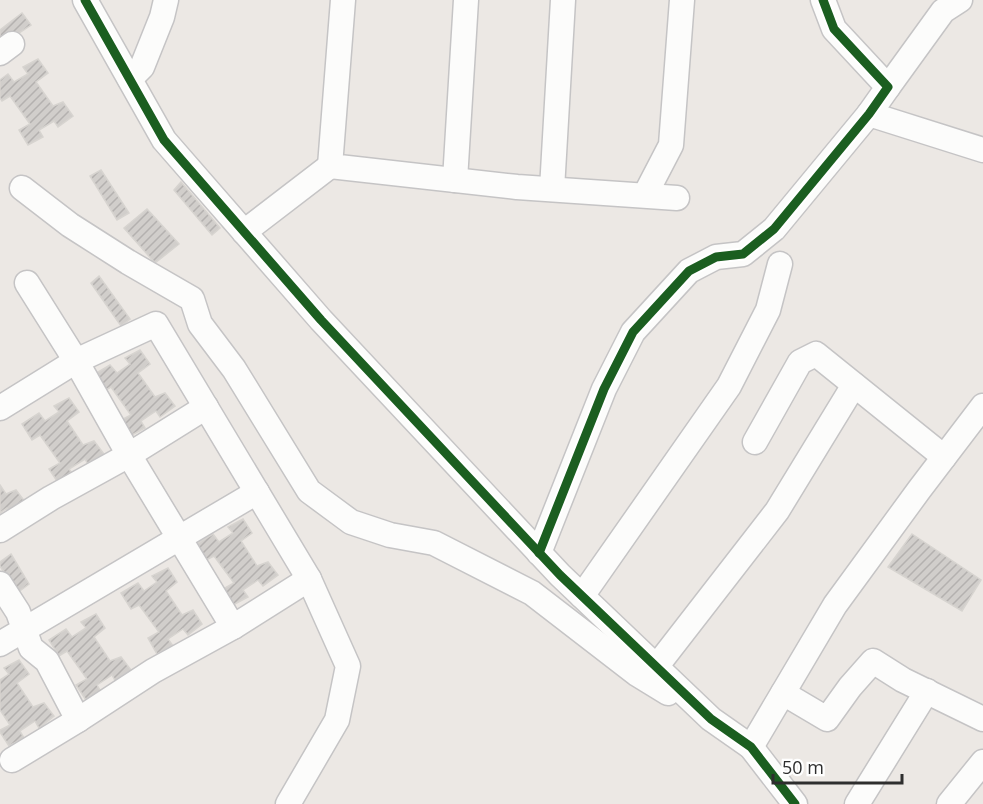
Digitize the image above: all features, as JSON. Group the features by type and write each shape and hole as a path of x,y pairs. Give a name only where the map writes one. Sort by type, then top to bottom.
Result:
{"street":[{"path":"85,0 164,140 244,232 321,320 539,553 711,719"},
{"path":"130,79 142,67 162,17 166,0"},
{"path":"330,166 343,0"},
{"path":"455,180 466,0"},
{"path":"552,189 563,0"},
{"path":"645,195 670,145 682,0"},
{"path":"823,0 834,29 888,87"},
{"path":"539,553 604,389 633,332 689,271 716,257 743,254 774,229 869,114 943,11 960,0"},
{"path":"869,114 983,150"},
{"path":"244,232 330,166 552,189 677,198"},
{"path":"22,188 70,225 192,299 200,324 234,369 309,491 351,522 390,535 434,543 532,593 638,674 711,719 751,747 795,804"},
{"path":"582,596 729,386 768,310 780,264"},
{"path":"27,283 76,361 129,455 233,627"},
{"path":"0,408 76,361 156,324 309,579 348,666 337,720 288,804"},
{"path":"755,442 800,362 816,354 944,457"},
{"path":"656,667 777,511 854,385"},
{"path":"751,747 836,605 983,406"},
{"path":"0,530 206,407"},
{"path":"0,644 257,492"},
{"path":"12,760 153,671 233,627 309,579"},
{"path":"0,584 18,612 31,648 47,661 78,720"},
{"path":"783,693 827,719 850,687 873,661 903,680 983,719"},
{"path":"856,804 927,691"},
{"path":"949,804 983,762"}],"building":[{"path":"22,13 31,25 1,45 0,30"},
{"path":"38,59 48,73 36,82 53,106 63,102 73,116 58,127 54,121 39,130 43,137 28,145 19,130 30,124 10,96 2,101 0,80 8,74 14,82 28,74 23,67"},
{"path":"101,170 129,213 117,220 90,176"},
{"path":"181,182 220,228 212,235 174,190"},
{"path":"147,209 179,244 155,263 124,228"},
{"path":"99,276 130,319 121,326 91,283"},
{"path":"140,350 150,364 138,373 155,397 165,393 175,406 160,417 156,411 141,421 145,428 130,436 121,420 131,415 111,387 104,391 93,375 110,365 117,373 130,364 125,358"},
{"path":"69,398 79,412 67,421 83,445 94,441 104,454 89,466 85,459 69,469 74,476 59,484 49,469 60,463 40,435 32,440 22,424 39,413 45,421 59,412 54,406"},
{"path":"0,485 6,494 16,490 26,503 11,514 7,508 0,513"},
{"path":"243,519 252,533 241,541 257,566 268,562 278,575 263,586 258,580 243,590 248,597 233,605 223,589 234,583 214,556 206,560 196,544 213,534 219,542 233,533 228,527"},
{"path":"912,534 981,580 962,611 888,567"},
{"path":"11,554 29,584 17,593 0,566 0,562"},
{"path":"168,568 177,582 166,591 182,615 193,610 202,624 188,635 183,629 168,639 173,646 157,654 148,638 159,632 139,605 131,609 121,593 138,583 144,591 157,582 152,576"},
{"path":"96,614 105,628 94,637 110,661 121,657 131,670 116,682 112,675 97,685 101,692 86,700 76,685 87,679 67,651 59,656 49,640 66,629 72,637 86,628 81,622"},
{"path":"19,660 29,674 17,683 33,707 44,703 54,716 39,728 35,721 20,731 24,738 9,746 0,732 10,725 0,710 0,680 9,674 4,668"}],"cycle path":[{"path":"85,0 164,140 321,320 560,575 711,719 751,747 795,804"},
{"path":"539,553 604,389 633,332 689,271 716,257 743,254 774,229 869,114 888,87 834,29 823,0"}]}
